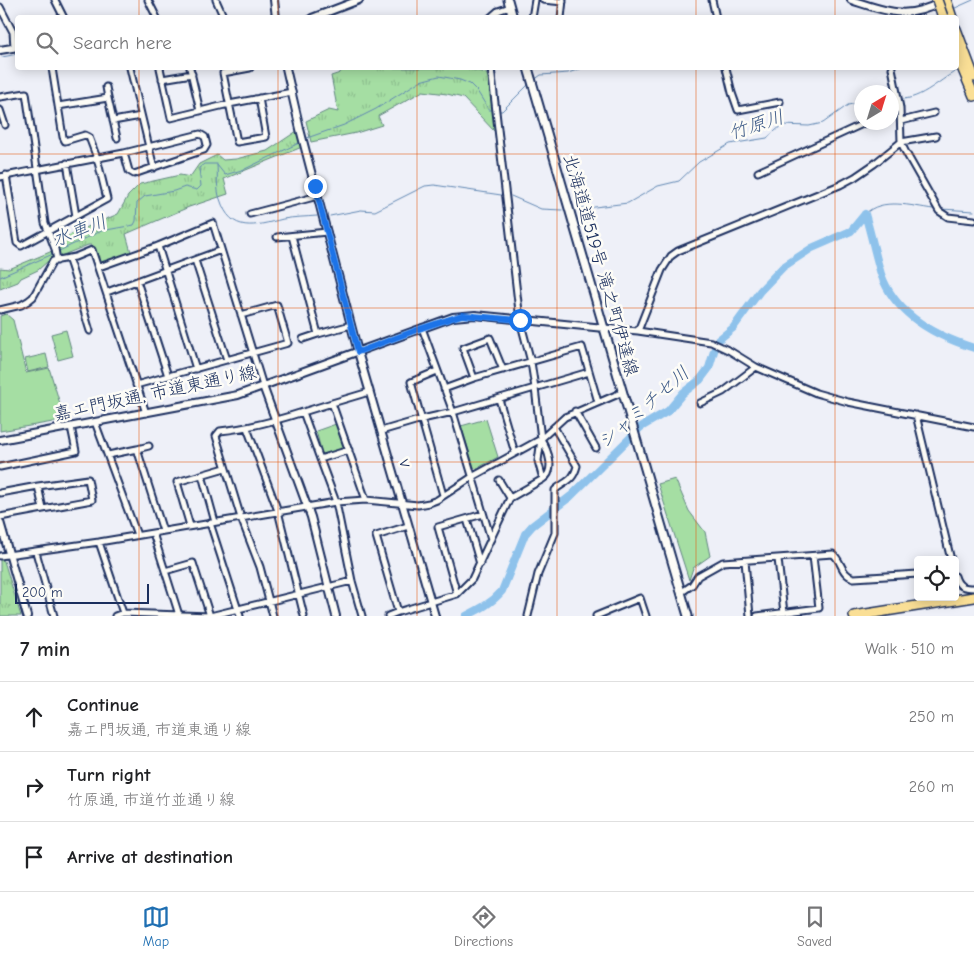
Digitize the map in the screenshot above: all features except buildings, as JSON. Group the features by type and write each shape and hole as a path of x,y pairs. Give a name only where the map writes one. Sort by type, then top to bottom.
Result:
{"highway":[{"path":"937,0 946,15"},
{"path":"945,0 947,15"},
{"path":"959,41 971,79 974,96"},
{"path":"959,56 964,61"},
{"path":"854,616 974,597"},
{"path":"889,616 974,603"}],"main road":[{"name":"北海道道519号 滝之町伊達線","path":"529,70 688,616"}],"street":[{"path":"55,0 62,15"},
{"path":"148,0 156,15"},
{"path":"216,0 223,15"},
{"path":"274,0 276,15"},
{"path":"320,15 359,0"},
{"path":"532,15 535,0"},
{"path":"543,0 563,1 561,15"},
{"path":"712,0 715,15"},
{"path":"854,0 894,13 916,12 928,9 945,0"},
{"path":"493,15 509,3"},
{"path":"0,7 13,32 15,42"},
{"path":"883,10 883,15"},
{"path":"0,50 15,47"},
{"path":"52,70 63,137 65,141 84,134 89,137 98,158 107,199 21,246 17,243 2,174 67,164 98,158 124,153 200,134 205,137 207,145 204,150 134,174 129,171 124,153"},
{"path":"130,70 154,168"},
{"path":"160,70 171,118 200,110 292,92"},
{"path":"191,70 200,110"},
{"path":"239,70 223,73 237,142 266,137 259,98"},
{"name":"ｖ","path":"286,70 358,352 435,616"},
{"path":"491,70 520,320 531,362 535,388 541,439 538,461 543,479"},
{"path":"726,70 738,110 780,102"},
{"path":"892,70 900,108 901,142 938,211 948,217 974,220"},
{"path":"162,79 192,74"},
{"path":"106,87 117,138"},
{"path":"0,97 26,93 47,232 56,255 33,297 28,301 0,310"},
{"path":"58,106 108,98"},
{"path":"0,110 5,125"},
{"path":"901,121 934,113"},
{"path":"113,121 141,116"},
{"path":"758,172 854,128"},
{"path":"638,331 662,270 671,256 840,185 874,164 901,142 936,136"},
{"path":"67,164 76,216"},
{"path":"250,214 318,196"},
{"path":"99,267 158,246 213,223 263,386 311,517 336,616"},
{"path":"277,237 328,232"},
{"path":"292,236 318,334"},
{"path":"158,246 196,369"},
{"path":"56,255 68,258 92,250 146,412"},
{"path":"107,292 221,250"},
{"path":"68,258 78,284 79,294 90,331"},
{"path":"195,260 227,360"},
{"path":"137,281 168,376"},
{"path":"136,385 288,343 277,304 241,314"},
{"name":"嘉エ門坂通, 市道東通り線","path":"0,440 238,395 462,315 604,328"},
{"path":"303,339 351,325"},
{"path":"422,328 453,412 491,539"},
{"path":"604,328 711,342 721,346 756,368 834,399 974,427"},
{"path":"474,378 463,348 490,338 502,370"},
{"path":"444,389 474,378 582,347 598,402"},
{"path":"700,403 723,392 756,368"},
{"path":"437,370 411,382 443,495"},
{"path":"381,431 589,372"},
{"path":"273,616 260,567 241,518 216,436 220,431 247,428 276,421 369,392"},
{"path":"0,556 99,542 336,502 366,500 418,505 429,504 472,477 541,439 565,417 575,411 623,392"},
{"path":"499,399 515,453"},
{"path":"332,403 366,500"},
{"path":"575,411 596,448"},
{"path":"303,412 336,502 352,581 362,616"},
{"path":"916,415 950,556"},
{"path":"95,422 137,535"},
{"path":"0,467 76,451 71,427"},
{"path":"528,616 538,574 555,533 555,490 574,476 577,466 554,427"},
{"path":"247,428 278,511 304,616"},
{"path":"388,616 457,594 472,578 510,498 543,479 548,474 550,460 541,439"},
{"path":"108,455 149,446"},
{"path":"137,449 163,531"},
{"path":"320,459 349,450"},
{"path":"190,526 177,482 225,468"},
{"path":"202,475 213,522 240,616"},
{"path":"0,493 88,479 92,500 0,517"},
{"path":"499,480 510,498"},
{"path":"38,486 43,509"},
{"path":"457,594 438,528 483,514"},
{"path":"467,519 480,564"},
{"path":"0,522 27,616"},
{"path":"398,612 376,536 408,526"},
{"path":"153,533 179,615"},
{"path":"99,542 122,613"},
{"path":"36,552 54,616"},
{"path":"681,589 692,585 698,576 714,565 723,562 833,554 837,557 844,572 849,577 914,574"},
{"path":"757,616 819,608 813,556"},
{"path":"778,559 784,612"},
{"path":"745,561 750,616"},
{"path":"165,571 193,563 210,616"},
{"path":"115,616 122,613 210,616 352,581"},
{"path":"959,584 965,588 974,588"},
{"path":"596,616 640,598 646,616"}],"green space":[{"path":"342,70 473,70 486,73 490,82 495,132 463,98 423,91 378,116 382,125 356,133 311,142 306,121 329,110 338,112 331,76 340,73"},
{"path":"297,131 302,147 224,179 228,194 189,207 126,234 131,252 99,264 92,245 88,245 48,261 38,270 21,278 18,282 0,289 0,268 9,269 50,252 71,234 118,214 128,196 140,184 180,175 190,177 199,164 217,155 223,160 236,159 267,151"},
{"path":"6,314 13,320 26,373 49,368 65,420 0,431 0,316"},
{"path":"66,330 73,356 58,360 51,334"},
{"path":"46,354 49,367 28,372 25,359"},
{"path":"486,419 498,457 476,469 461,426"},
{"path":"336,424 344,446 343,449 325,456 322,453 316,431"},
{"path":"675,479 689,511 705,532 710,556 693,568 689,580 658,484"},
{"path":"0,559 4,561 21,616 0,616"}],"waterway":[{"path":"953,9 973,0"},
{"path":"2,57 15,55"},
{"path":"534,80 541,75 568,73 577,70"},
{"name":"竹原川","path":"900,99 916,96 958,70"},
{"path":"307,138 344,125 376,109 420,81 439,76 470,84 477,91 489,110 493,110"},
{"path":"497,111 502,111 529,84"},
{"name":"竹原川","path":"578,209 628,203 658,186 679,181 699,162 730,144 767,138 782,125 809,126 823,123 848,105 854,104"},
{"path":"217,165 225,175 245,169 301,142"},
{"name":"水車川","path":"59,251 101,231 134,225 137,203 145,196 185,187 197,190 201,186 199,168 204,164 217,164"},
{"name":"竹原川","path":"217,165 220,199 225,210 237,223 254,225 287,218 317,216"},
{"name":"竹原川","path":"330,216 361,210 375,211 425,186 434,185 501,195"},
{"name":"竹原川","path":"511,196 541,209 562,210"},
{"path":"865,214 872,209 888,204 933,209"},
{"path":"941,209 974,211"},
{"name":"シャミチセ川","path":"865,214 881,274 887,288 896,301 918,322 945,337 974,348"},
{"name":"シャミチセ川","path":"466,616 490,602 502,591 525,534 532,526 571,496 641,427 668,411 683,393 700,380 709,368 717,341 733,328 760,291 783,267 812,248 851,231 865,214"},
{"name":"水車川","path":"0,277 53,254"}],"route":[{"path":"315,186 358,352 462,315 520,320"}]}
